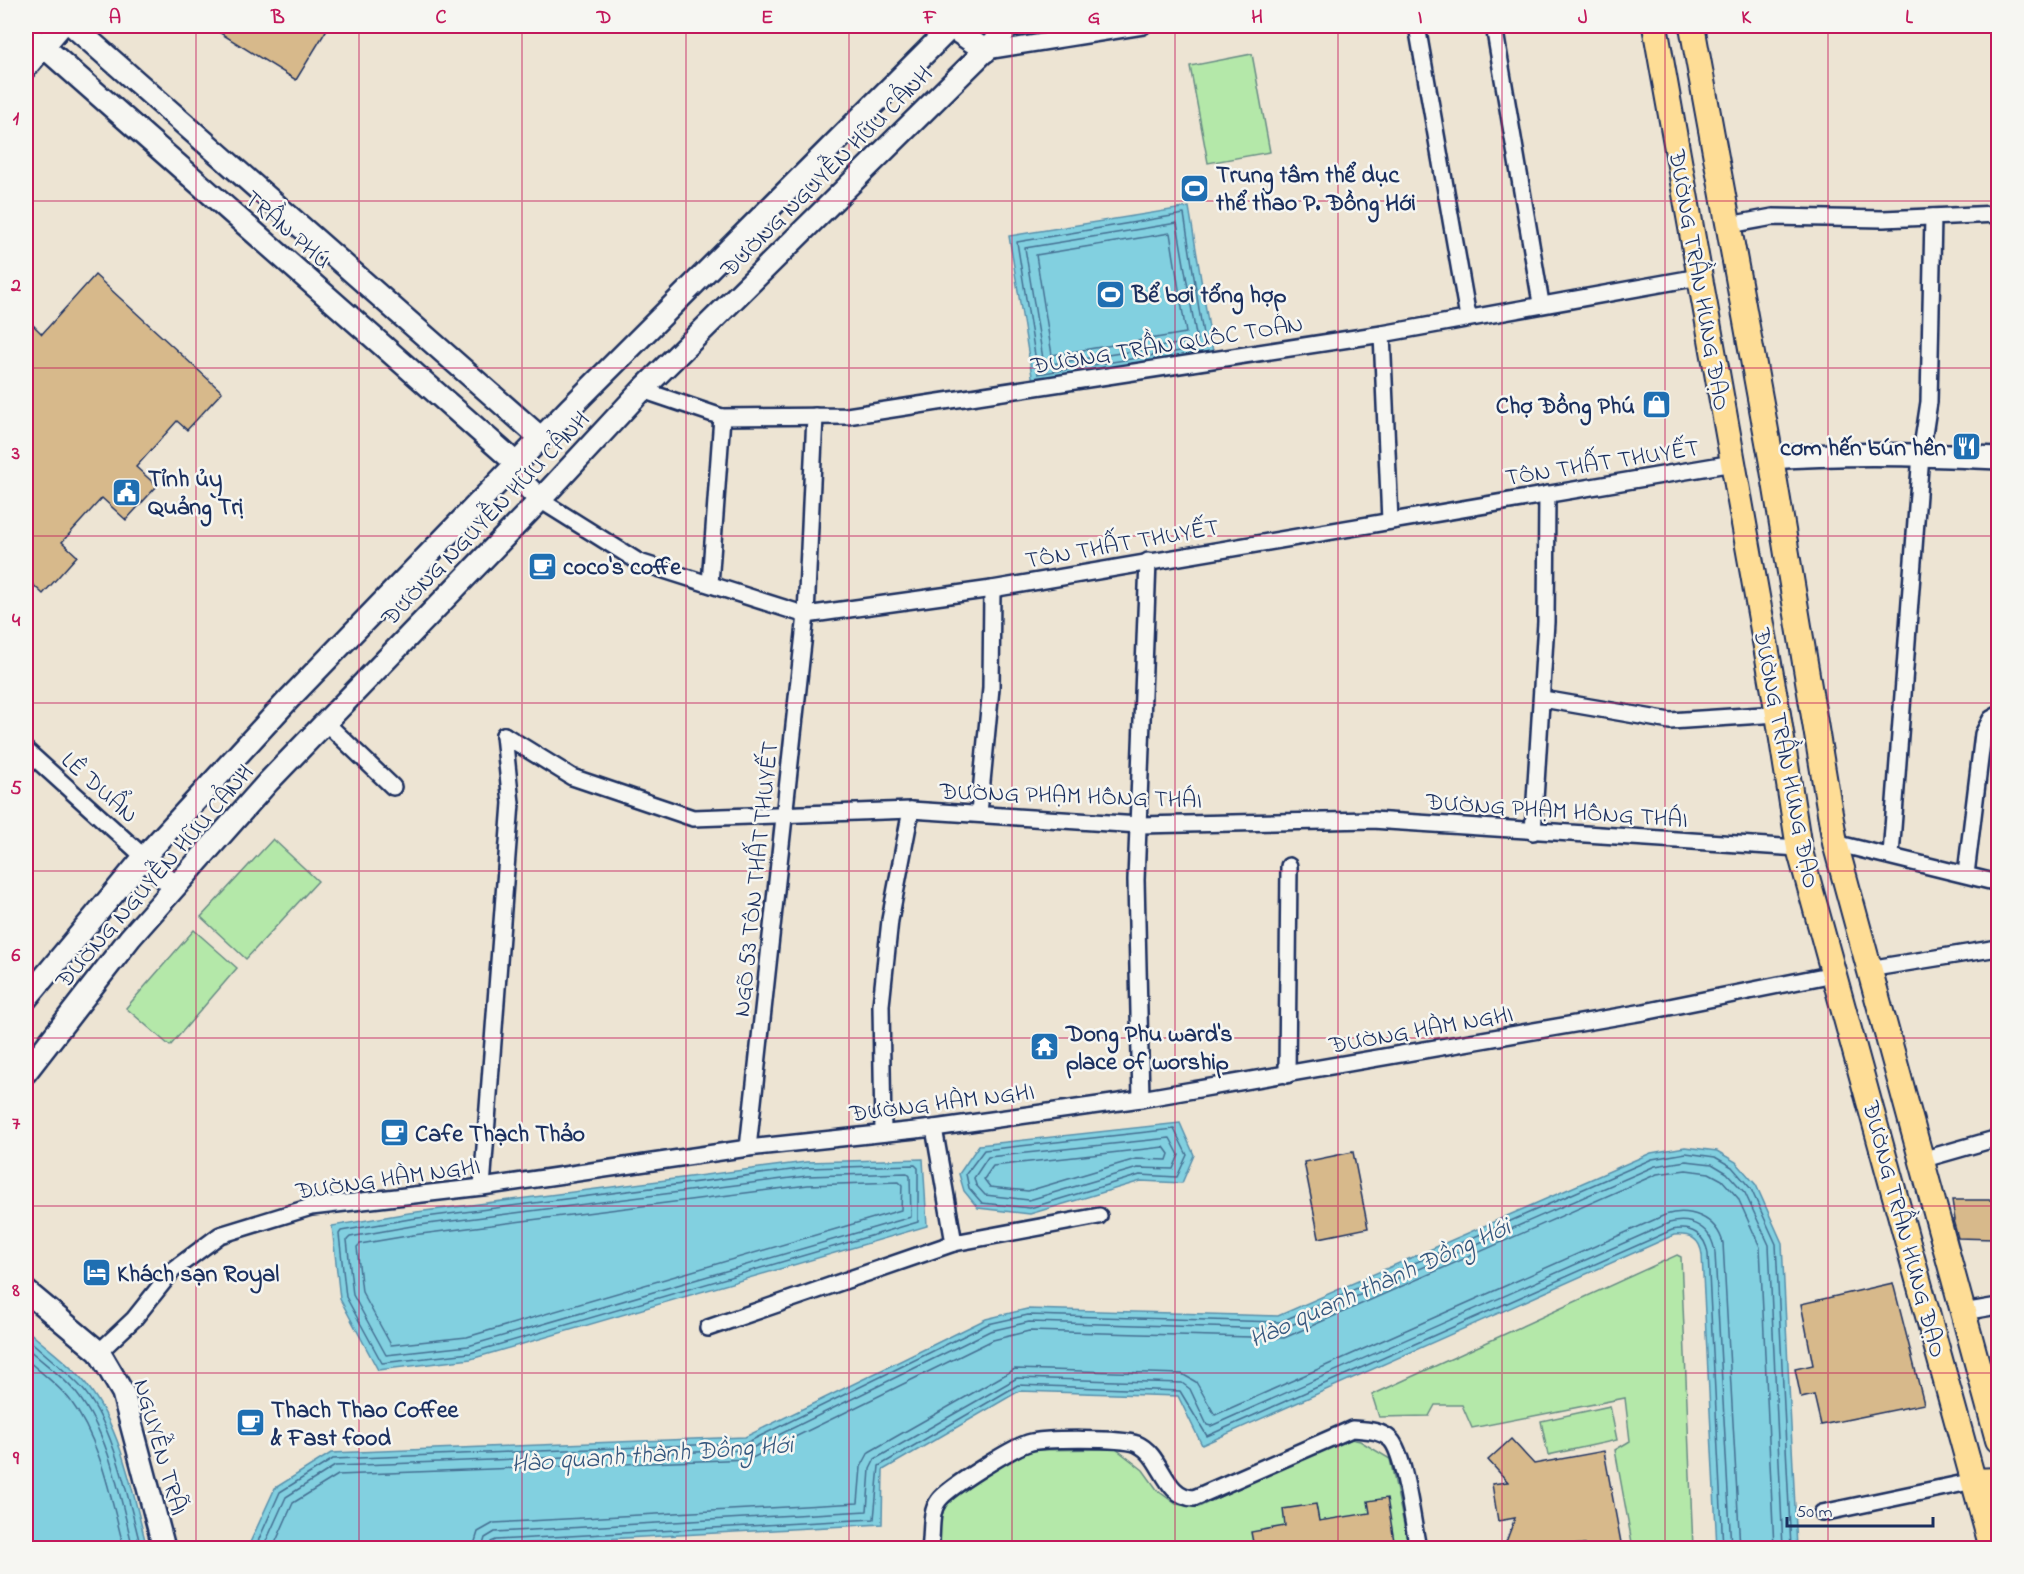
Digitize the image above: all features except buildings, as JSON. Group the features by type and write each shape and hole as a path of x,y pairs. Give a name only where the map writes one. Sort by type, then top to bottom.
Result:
{"main road":[{"path":"26,68 61,26"},
{"name":"TRẦN PHÚ","path":"73,26 542,439"},
{"path":"951,26 986,51"},
{"name":"ĐƯỜNG NGUYỄN HỮU CẢNH","path":"26,999 144,856 289,699 542,439 951,26"},
{"name":"ĐƯỜNG NGUYỄN HỮU CẢNH","path":"26,1072 130,938 174,886 325,722 540,500 642,390 1010,26"},
{"name":"ĐƯỜNG TRẦN HƯNG ĐẠO","path":"1655,26 1778,714 1799,848 1992,1548"},
{"name":"ĐƯỜNG TRẦN HƯNG ĐẠO","path":"1692,26 1771,458 1835,843 1998,1440"},
{"name":"TRẦN PHÚ","path":"26,30 515,468 540,500"},
{"path":"1733,463 1823,454 1921,454 1998,458"},
{"path":"144,856 174,886"},
{"path":"1834,974 1868,969"},
{"name":"NGUYỄN TRÃI","path":"26,1291 99,1352 123,1393 164,1548"},
{"path":"1974,1481 1998,1480"}],"street":[{"path":"1103,26 1136,27"},
{"path":"1417,26 1468,317"},
{"path":"1494,26 1540,303"},
{"path":"986,51 1136,27"},
{"path":"1729,225 1773,217 1933,217 1998,214"},
{"path":"1891,855 1921,454 1929,402 1933,217"},
{"name":"ĐƯỜNG TRẦN QUỐC TOẢN","path":"642,390 722,417 846,416 1382,334 1540,303 1699,277"},
{"path":"1382,334 1390,521"},
{"name":"NGÕ 53 TÔN THẤT THUYẾT","path":"748,1148 806,615 816,416"},
{"path":"710,584 722,417"},
{"name":"TÔN THẤT THUYẾT","path":"540,500 639,562 806,615 992,589 1733,463"},
{"path":"1533,832 1543,699 1547,494"},
{"path":"1141,1100 1136,918 1148,561"},
{"path":"979,813 991,688 992,589"},
{"path":"1543,699 1670,721 1778,714"},
{"path":"1966,874 1983,734 1990,719 1998,715"},
{"path":"325,722 393,787"},
{"name":"ĐƯỜNG PHẠM HỒNG THÁI","path":"482,1187 511,803 504,735 572,777 693,818 911,810 1139,825 1372,820 1799,848"},
{"name":"LÊ DUẨN","path":"26,750 144,856"},
{"path":"883,1132 881,1005 890,921 911,810"},
{"path":"1835,843 1998,882"},
{"path":"1287,1075 1289,867"},
{"path":"1868,969 1900,966 1998,948"},
{"name":"ĐƯỜNG HÀM NGHI","path":"99,1352 134,1318 173,1270 220,1235 311,1208 482,1187 748,1148 934,1128 1141,1100 1644,1012 1834,974"},
{"path":"934,1128 954,1244"},
{"path":"1921,1160 1998,1138"},
{"path":"708,1328 954,1244 1099,1216"},
{"path":"1963,1312 1998,1306"},
{"path":"930,1548 933,1518 938,1501 992,1463 1027,1444 1047,1441 1124,1442 1138,1445 1151,1455 1171,1488 1185,1498 1194,1498 1217,1490 1352,1429 1382,1435 1392,1441 1401,1458 1418,1548"},
{"path":"1822,1513 1974,1481"}],"green space":[{"path":"1252,54 1270,152 1208,163 1190,66"},
{"path":"273,839 318,881 246,959 201,917"},
{"path":"194,930 237,968 170,1046 126,1008"},
{"path":"1677,1255 1681,1257 1693,1548 1633,1548 1615,1450 1630,1441 1625,1398 1472,1428 1462,1405 1435,1405 1429,1416 1379,1417 1372,1395"},
{"path":"1610,1406 1617,1440 1548,1455 1541,1421"},
{"path":"1342,1437 1360,1441 1390,1459 1409,1548 941,1548 939,1521 946,1505 963,1488 1029,1450 1116,1449 1143,1470 1158,1491 1176,1504 1199,1507"}],"water":[{"name":"Bể bơi tổng hợp","path":"1189,207 1213,352 1033,382 1009,236"},
{"path":"1180,1123 1194,1155 1182,1183 1141,1181 1030,1214 978,1208 964,1191 959,1174 979,1145"},
{"name":"Hào quanh thành Đồng Hới","path":"1685,1147 1717,1151 1736,1162 1756,1185 1782,1243 1797,1548 1717,1548 1702,1255 1699,1245 1693,1238 1680,1235 1674,1235 1202,1445 1178,1396 1019,1391 883,1470 882,1524 442,1548 248,1547 275,1488 331,1453 745,1437 986,1319 1027,1309 1278,1316 1651,1153"},
{"path":"923,1159 927,1226 471,1359 378,1370 340,1299 332,1226 409,1213 806,1162"},
{"path":"26,1329 73,1370 99,1403 118,1442 125,1463 147,1548 26,1548"}],"place":[{"name":"Trung tâm thể dục thể thao P. Đồng Hới","path":"1195,188"},
{"name":"Bể bơi tổng hợp","path":"1111,294"},
{"name":"Chợ Đồng Phú","path":"1656,405"},
{"name":"cơm hến bún hên","path":"1967,447"},
{"name":"Tỉnh ủy Quảng Trị","path":"127,492"},
{"name":"coco's coffe","path":"542,566"},
{"name":"Dong Phu ward's place of worship","path":"1045,1047"},
{"name":"Cafe Thạch Thảo","path":"394,1133"},
{"name":"Khách sạn Royal","path":"96,1273"},
{"name":"Thach Thao Coffee & Fast food","path":"250,1423"}]}
